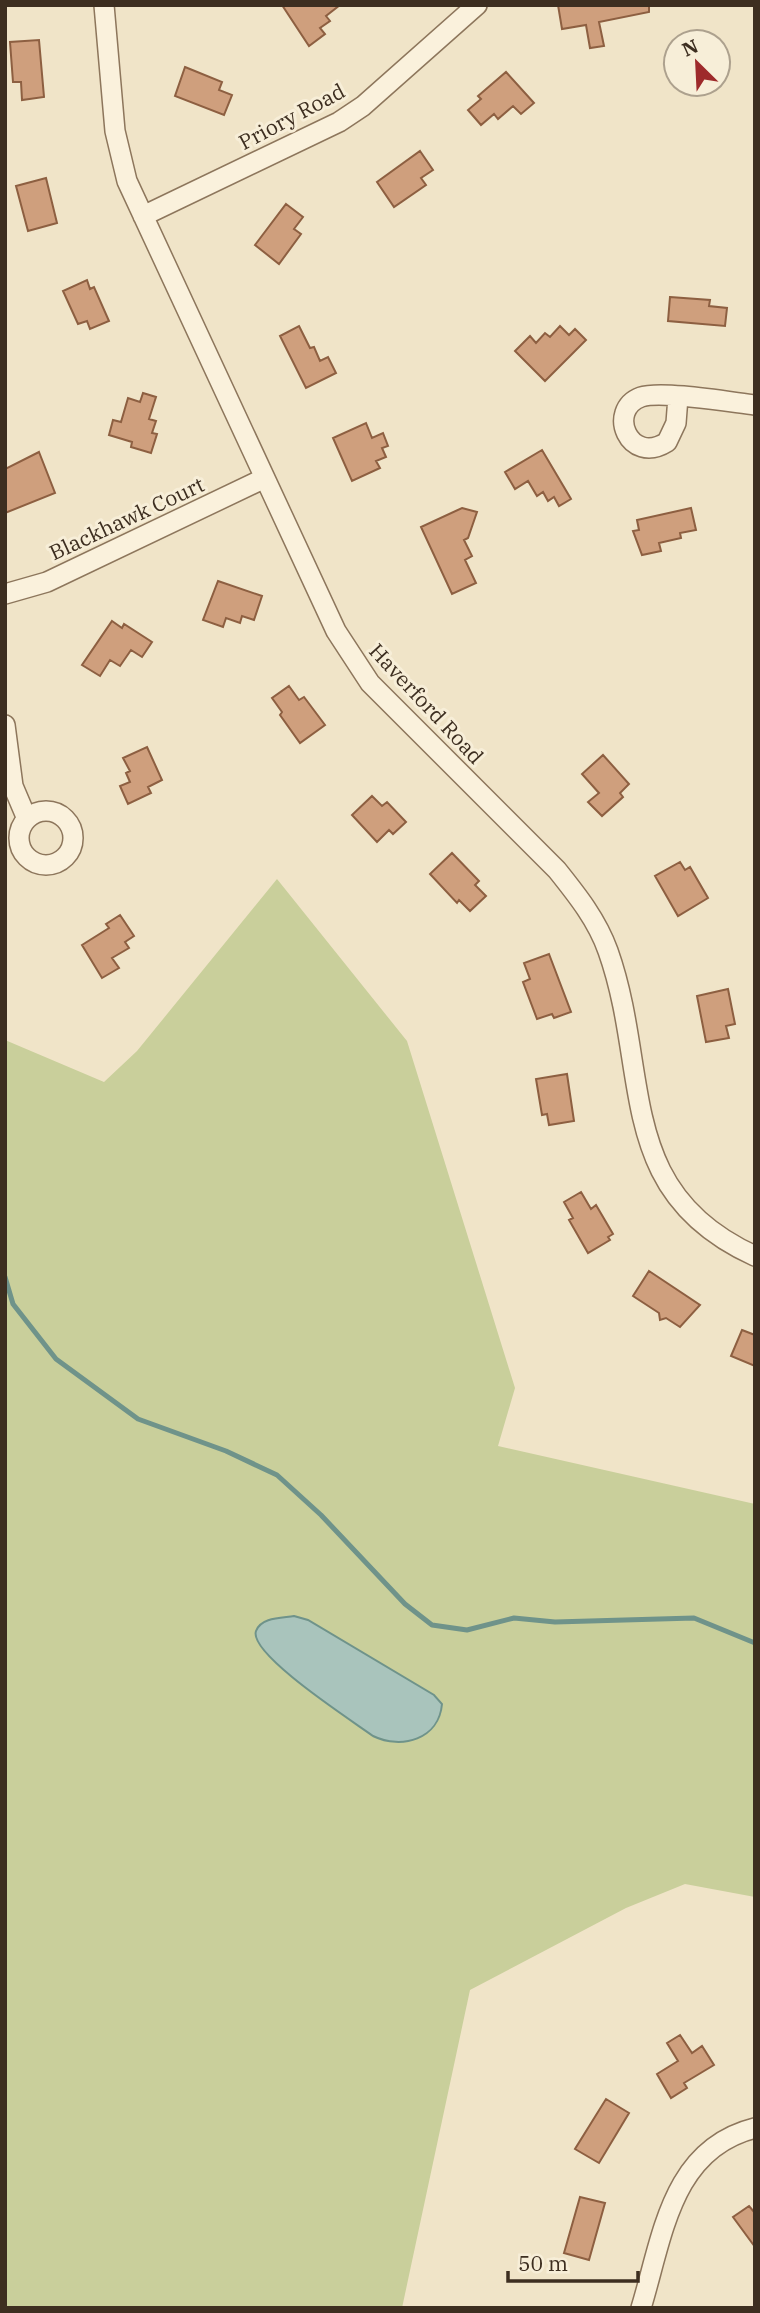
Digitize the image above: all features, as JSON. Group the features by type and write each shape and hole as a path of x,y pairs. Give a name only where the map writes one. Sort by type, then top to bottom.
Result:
{"street":[{"name":"Haverford Road","path":"104,5 118,149 143,216 336,631 370,683 556,870 589,913 607,948 617,981 646,1137 656,1166 687,1211 709,1231 755,1256"},
{"name":"Priory Road","path":"143,216 339,122 363,106 477,5"},
{"path":"678,397 755,405"},
{"name":"Blackhawk Court","path":"5,594 47,582 265,478"},
{"path":"5,724 13,786 27,819"},
{"path":"641,2308 675,2197 684,2177 714,2145 755,2128"}],"green space":[{"path":"277,879 407,1041 515,1388 498,1446 755,1504 755,1897 685,1884 626,1908 470,1990 402,2308 5,2308 5,1040 104,1082 137,1051"}],"water":[{"path":"294,1616 308,1620 434,1695 442,1704 434,1726 417,1738 407,1741 384,1740 373,1736 304,1687 268,1655 258,1642 256,1631 267,1621"}],"building":[{"path":"282,5 340,5 326,16 330,21 320,28 325,34 309,46"},
{"path":"558,5 649,5 649,12 599,22 604,46 590,48 586,25 562,29"},
{"path":"39,40 44,97 22,100 21,82 13,82 10,42"},
{"path":"185,67 222,82 219,90 232,95 224,115 175,96"},
{"path":"506,72 534,103 521,114 513,106 498,119 494,114 481,125 468,110 481,99 478,96"},
{"path":"420,151 433,170 421,178 426,185 394,207 377,182"},
{"path":"46,178 57,223 28,231 16,186"},
{"path":"286,204 303,217 294,229 301,234 279,264 255,245"},
{"path":"87,280 90,289 94,287 109,321 90,329 87,321 78,324 63,291"},
{"path":"670,297 710,300 709,306 727,308 725,326 668,321"},
{"path":"299,326 320,361 328,357 336,373 306,388 280,336"},
{"path":"560,326 569,335 575,329 586,340 545,381 515,351 530,336 536,343 545,333 550,337"},
{"path":"143,393 156,397 149,419 156,421 152,433 157,434 151,453 131,447 132,442 109,435 113,420 121,422 128,398 140,402"},
{"path":"366,423 372,438 383,433 388,446 382,448 386,457 376,461 380,468 352,481 333,438"},
{"path":"542,450 571,499 559,506 554,497 548,501 543,492 537,496 528,481 515,489 505,472"},
{"path":"39,452 55,493 5,513 5,469"},
{"path":"462,508 477,512 468,538 464,540 472,556 465,560 476,583 452,594 421,527"},
{"path":"691,508 696,530 680,533 681,538 659,543 661,551 642,555 633,531 639,530 637,520"},
{"path":"218,581 262,596 254,620 242,616 240,623 226,618 223,627 203,620"},
{"path":"112,621 122,628 124,624 152,642 142,657 131,650 120,666 110,660 100,676 82,665"},
{"path":"289,686 299,700 304,697 325,725 300,743 280,715 282,712 272,698"},
{"path":"147,747 162,780 148,787 151,793 128,804 120,786 130,782 126,773 130,771 123,758"},
{"path":"603,755 629,784 620,793 623,797 602,816 588,802 599,793 582,774"},
{"path":"372,796 382,806 387,802 406,822 393,834 389,830 377,842 352,815"},
{"path":"452,853 479,881 475,885 486,896 470,911 459,900 457,903 430,874"},
{"path":"680,862 685,870 690,867 708,898 678,916 655,876"},
{"path":"120,915 134,936 125,942 129,948 112,958 119,968 102,978 82,945 109,928 106,924"},
{"path":"549,954 571,1012 554,1018 552,1014 537,1019 523,982 530,979 524,963"},
{"path":"728,989 735,1024 726,1026 729,1038 706,1042 697,996"},
{"path":"567,1074 574,1121 549,1125 547,1114 542,1115 536,1079"},
{"path":"581,1192 591,1209 596,1205 613,1234 608,1237 610,1240 588,1253 569,1220 573,1218 564,1202"},
{"path":"649,1271 700,1305 680,1327 666,1318 660,1320 659,1313 633,1296"},
{"path":"742,1330 755,1335 755,1366 731,1356"},
{"path":"680,2035 692,2053 702,2046 714,2065 684,2083 687,2088 671,2098 657,2074 678,2061 667,2043"},
{"path":"606,2099 629,2113 599,2163 575,2149"},
{"path":"580,2197 605,2203 589,2260 564,2253"},
{"path":"749,2206 755,2213 755,2247 733,2217"}],"waterway":[{"path":"5,1277 13,1304 56,1359 138,1419 226,1451 277,1475 321,1515 405,1604 432,1625 467,1630 514,1618 555,1622 694,1618 755,1643"}]}
